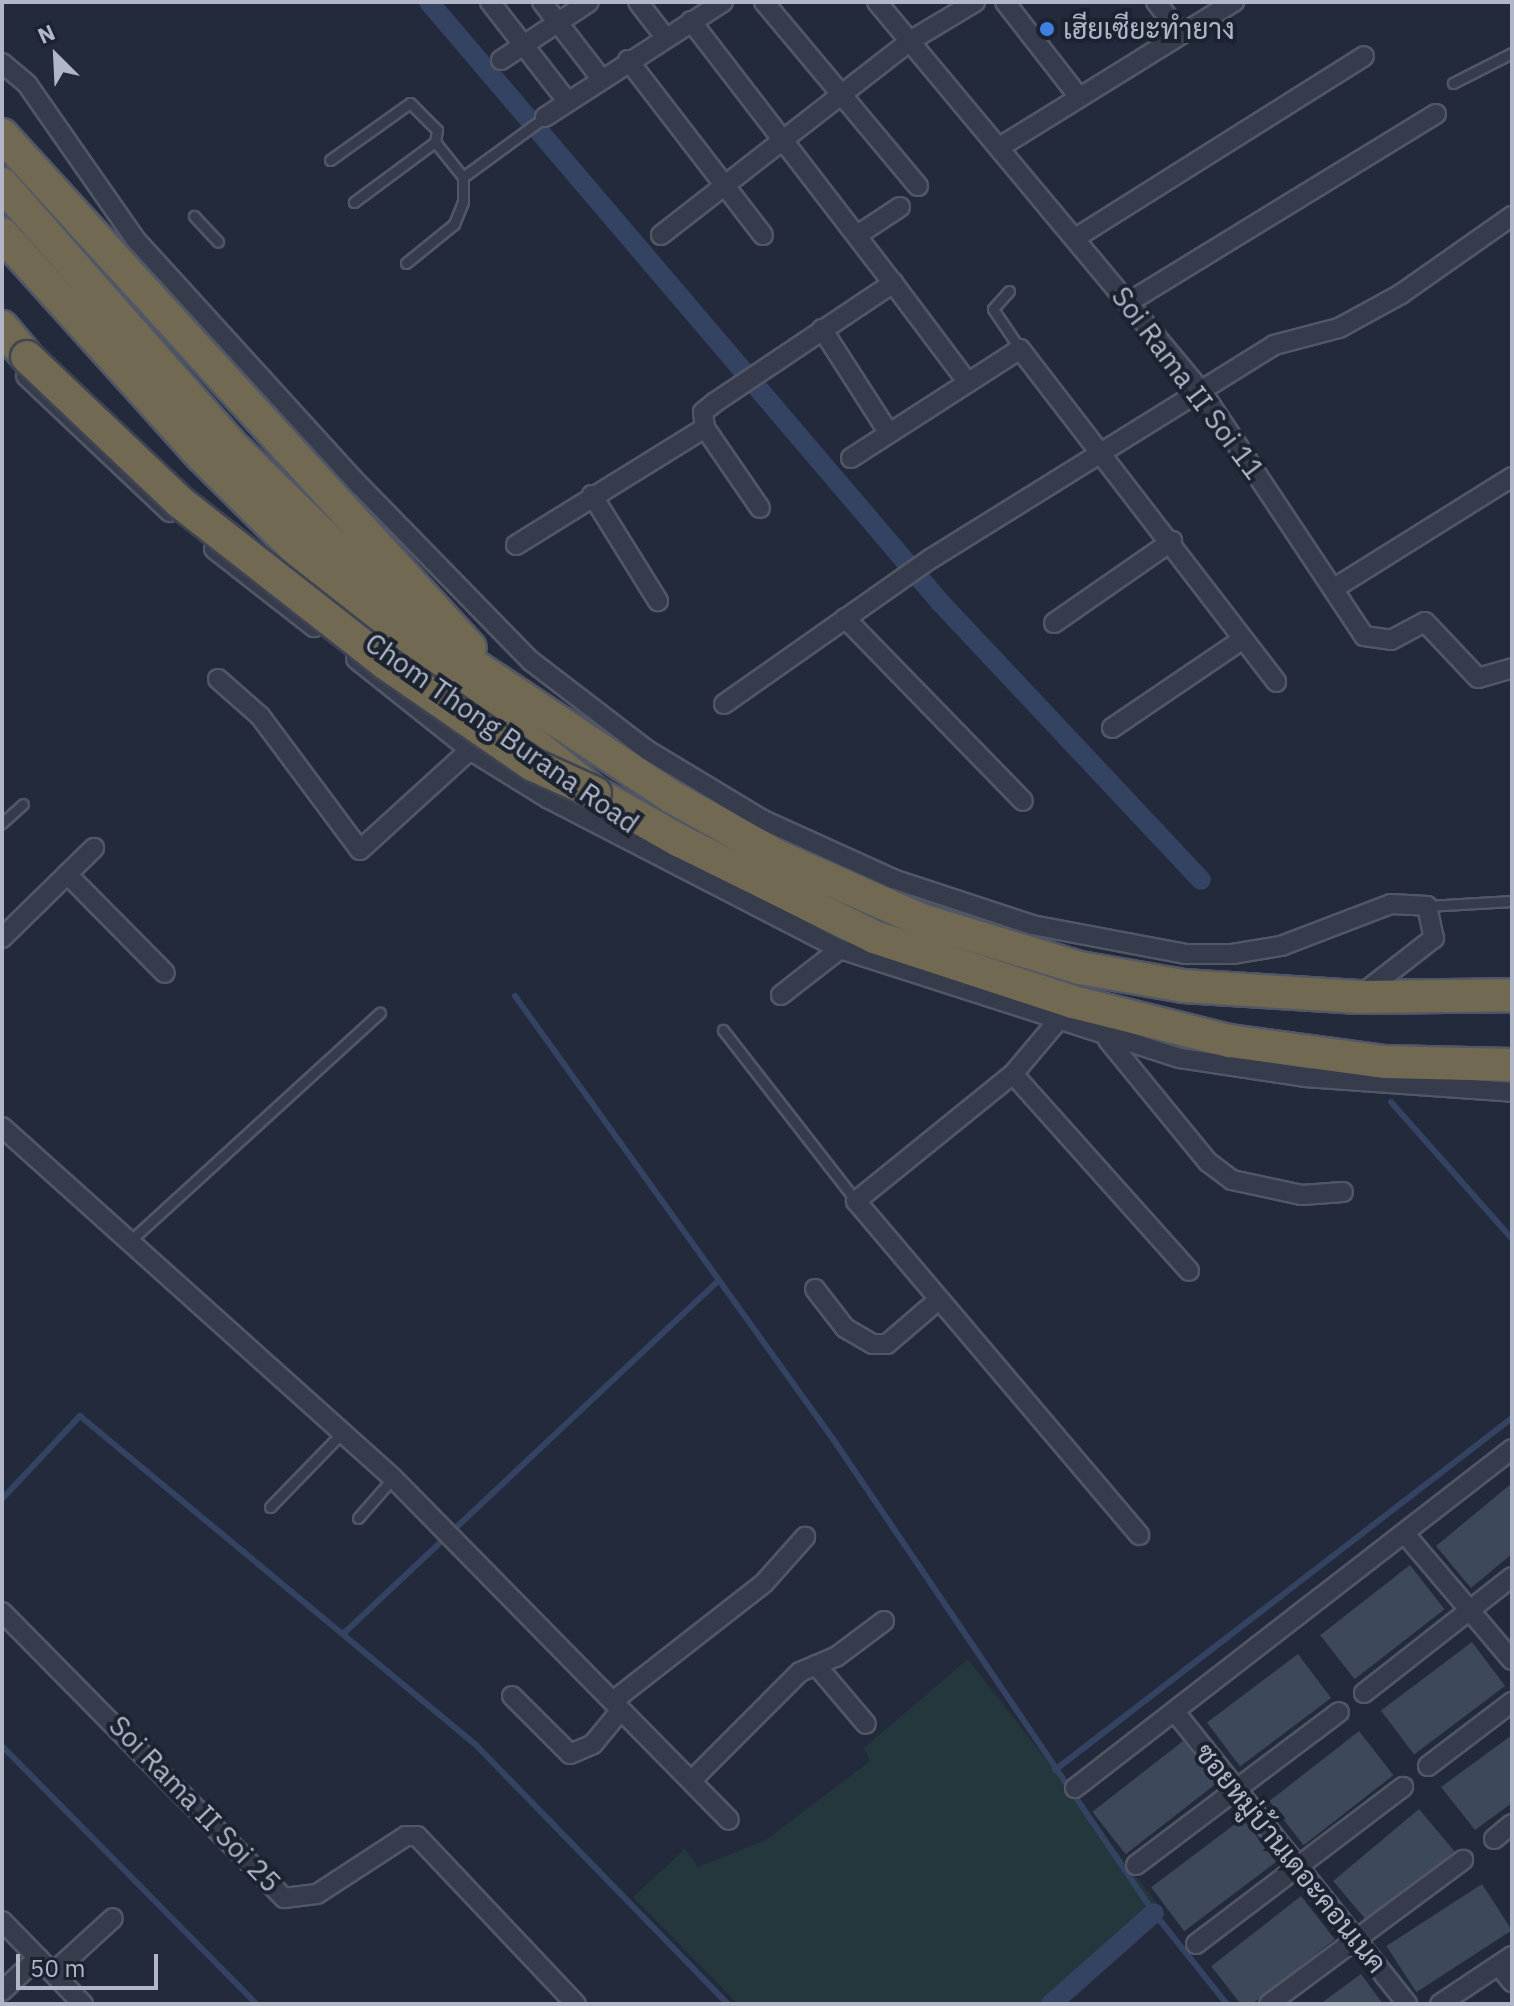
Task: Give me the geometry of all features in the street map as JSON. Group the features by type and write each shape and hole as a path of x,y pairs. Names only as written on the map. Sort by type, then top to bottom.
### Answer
{"highway":[{"path":"2,135 508,689"},
{"path":"3,184 235,449 419,629 672,797 779,857 921,920 1124,975 1359,997 1512,995"},
{"path":"2,234 202,456 314,567 595,793"},
{"path":"2,327 181,503 385,663 533,765 595,793 826,916 1073,1002 1230,1041 1386,1062 1512,1065"}],"street":[{"path":"490,2 567,101"},
{"path":"542,2 600,77"},
{"path":"501,60 589,2"},
{"path":"638,2 665,37"},
{"path":"545,117 600,77 723,2"},
{"path":"764,2 918,186"},
{"name":"Soi Rama II Soi 11","path":"877,2 1003,145 1202,392 1333,589 1375,643 1425,622 1478,678 1512,668"},
{"path":"661,235 910,41 975,2"},
{"path":"1005,2 1079,97"},
{"path":"1156,2 1181,34"},
{"path":"1003,145 1234,2"},
{"path":"691,21 859,234 965,379"},
{"path":"1077,237 1364,56"},
{"path":"628,60 763,235"},
{"path":"2,63 27,84 135,239 531,661 647,750 763,820 893,879 1032,925 1185,954 1281,946 1391,904 1427,906 1434,938 1359,997"},
{"path":"1129,302 1436,114"},
{"path":"859,234 900,207"},
{"path":"724,704 932,558 1106,453 1285,339 1339,328 1401,294 1512,216"},
{"path":"760,508 705,428 703,412 756,372 893,283"},
{"name":"Chom Thong Burana Road","path":"2,318 142,455 362,635 593,804 664,845 800,913 1068,1010 1241,1049 1370,1067 1512,1072"},
{"path":"822,329 888,432"},
{"name":"Chom Thong Burana Road","path":"2,346 125,474 401,698 470,750 706,885 840,949 1108,1040 1305,1077 1512,1092"},
{"path":"851,458 965,379 1020,349 1106,453 1276,682"},
{"path":"516,545 592,495 705,428"},
{"path":"1333,589 1512,477"},
{"path":"592,495 658,601"},
{"path":"1054,623 1172,541"},
{"path":"845,618 1023,801"},
{"path":"1112,728 1243,639"},
{"path":"218,679 260,716 360,850 470,750"},
{"path":"2,938 94,848"},
{"path":"67,874 165,973"},
{"path":"781,995 840,949"},
{"path":"1056,1023 1013,1074 856,1201 936,1302 1041,1422 1057,1445 1139,1535"},
{"path":"1108,1040 1208,1162 1232,1180 1302,1195 1343,1192"},
{"path":"1013,1074 1189,1271"},
{"path":"2,1127 234,1332 393,1478 617,1706 694,1778 729,1820"},
{"path":"815,1289 845,1328 873,1344 887,1344 936,1302"},
{"path":"1075,1788 1512,1449"},
{"path":"1405,1534 1512,1660"},
{"path":"512,1696 570,1754 593,1744 617,1706 764,1583 805,1537"},
{"path":"1364,1693 1512,1577"},
{"name":"Soi Rama II Soi 25","path":"2,1612 284,1898 317,1894 406,1836 417,1836 576,2004"},
{"path":"694,1778 800,1672 884,1621"},
{"path":"816,1665 866,1724"},
{"path":"1428,1766 1512,1702"},
{"name":"ซอยหมู่บ้านเดอะคอนเนค","path":"1175,1712 1407,2004"},
{"path":"1136,1865 1339,1712"},
{"path":"1196,1944 1403,1787"},
{"path":"1494,1839 1512,1824"},
{"path":"1269,2004 1463,1860"},
{"path":"53,1973 113,1918"},
{"path":"2,1921 83,2004"},
{"path":"2,1991 38,1958"},
{"path":"1440,2004 1505,1961 1512,1982"}],"lane":[{"path":"1453,83 1512,53"},
{"path":"330,160 410,103 437,130 435,142 354,202"},
{"path":"406,263 454,224 463,177 545,117"},
{"path":"435,142 463,177"},
{"path":"194,216 218,242"},
{"path":"1009,291 993,309 1020,349"},
{"path":"2,823 23,804"},
{"path":"1427,906 1512,901"},
{"path":"131,1240 380,1013"},
{"path":"723,1030 856,1201"},
{"path":"270,1507 344,1432"},
{"path":"358,1518 393,1478"}],"green space":[{"path":"968,1659 1166,1915 1064,2004 738,2004 633,1897 685,1849 698,1867 766,1840 870,1761 864,1748"}],"building":[{"path":"1512,1483 1512,1554 1471,1588 1436,1546"},
{"path":"1410,1565 1444,1609 1355,1679 1320,1635"},
{"path":"1472,1642 1505,1686 1414,1755 1381,1711"},
{"path":"1298,1654 1331,1698 1240,1767 1207,1723"},
{"path":"1359,1731 1393,1775 1304,1845 1269,1801"},
{"path":"1512,1735 1512,1803 1475,1830 1441,1787"},
{"path":"1183,1741 1216,1784 1126,1854 1092,1812"},
{"path":"1419,1809 1454,1851 1369,1923 1333,1881"},
{"path":"1243,1818 1276,1862 1184,1931 1151,1887"},
{"path":"1482,1884 1512,1930 1416,1992 1386,1946"},
{"path":"1301,1896 1335,1939 1252,2004 1241,2004 1211,1966"},
{"path":"1361,1974 1383,2004 1320,2004"}],"waterway":[{"path":"429,2 940,602 1201,880"},
{"path":"515,996 833,1439 1154,1913 1227,2004"},
{"path":"1391,1102 1512,1239"},
{"path":"343,1634 719,1280"},
{"path":"2,1499 80,1416 476,1745 728,2004"},
{"path":"1055,1770 1512,1418"},
{"path":"2,1746 256,2004"},
{"path":"1051,2004 1154,1913"}],"place":[{"name":"เฮียเซียะทำยาง","path":"1047,29"}]}
